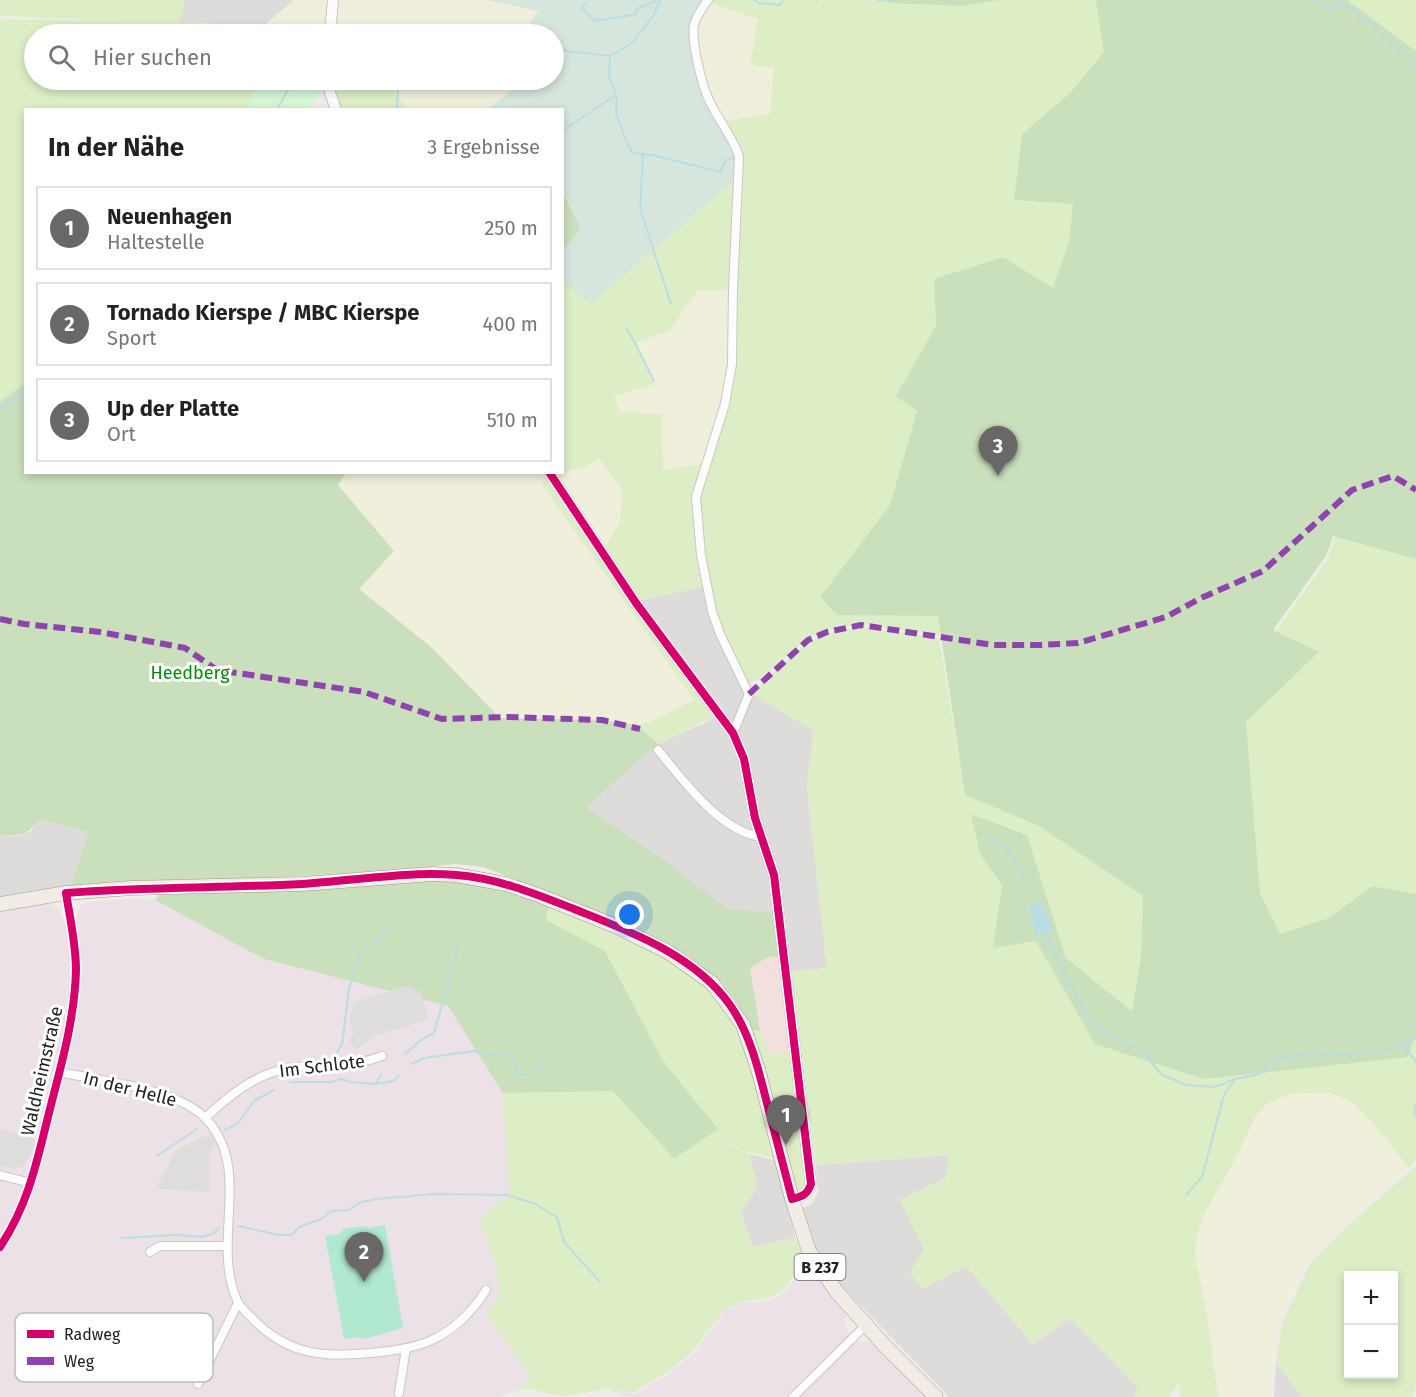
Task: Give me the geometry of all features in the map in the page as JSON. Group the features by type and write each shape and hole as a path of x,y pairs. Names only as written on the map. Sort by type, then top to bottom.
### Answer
{"main road":[{"name":"B 237","path":"0,904 66,893 131,888 303,884 456,874 506,884 613,925 668,952 712,983 743,1025 809,1251 836,1291 936,1397"}],"street":[{"path":"331,24 333,0"},
{"path":"708,0 700,10 694,25 701,82 710,102 733,139 739,156 732,364 725,404 696,497 701,555 712,611 720,634 749,694 733,733"},
{"path":"330,90 335,108"},
{"path":"550,474 636,603 733,733 744,759 755,818 774,875 811,1184 804,1196 792,1199"},
{"path":"658,750 696,795 724,820 748,835 762,837"},
{"name":"Waldheimstraße","path":"0,1247 19,1215 31,1183 72,1009 76,973 66,893"},
{"name":"Im Schlote","path":"205,1118 252,1081 271,1073 290,1068 367,1062 382,1056"},
{"name":"In der Helle","path":"59,1072 155,1092 185,1102 205,1118 219,1136 226,1151 230,1188 226,1246 230,1281 238,1303 270,1335 289,1345 314,1354 339,1356 406,1348 434,1340 467,1315 486,1290"},
{"path":"0,1175 31,1183"},
{"path":"150,1252 160,1246 226,1246"},
{"path":"213,1354 238,1303"},
{"path":"794,1397 866,1325"},
{"path":"399,1393 406,1348"}],"shaded area":[{"path":"185,0 294,0 266,24 179,22"},
{"path":"487,0 705,0 692,26 699,82 736,156 736,179 591,304 564,282 564,250 581,228 564,192 564,108 489,108 512,90 564,90 564,24 530,24 538,11"},
{"path":"705,586 750,693 814,730 807,786 827,968 789,972 774,912 728,909 585,806 658,744 726,713 641,600"},
{"path":"39,819 88,832 70,887 0,898 0,835 19,836 31,831"},
{"path":"139,898 155,900 264,959 448,1006 503,1093 510,1195 479,1219 495,1263 500,1294 486,1314 533,1378 516,1391 499,1397 0,1397 0,911 45,903 53,905 60,911 62,918 77,918 79,908 86,902"},
{"path":"780,956 792,1050 770,1055 760,1031 750,968 768,957"},
{"path":"409,985 421,992 429,1019 372,1037 357,1049 349,1042 353,1033 349,1019 354,1002"},
{"path":"0,1129 35,1139 31,1154 23,1166 15,1169 0,1166"},
{"path":"210,1134 216,1143 209,1153 209,1192 156,1189 177,1149"},
{"path":"749,1154 778,1161 795,1238 752,1247 741,1212 757,1186"},
{"path":"949,1155 947,1177 924,1249 923,1289 966,1265 1033,1344 1070,1318 1138,1387 1135,1397 949,1397 838,1282 816,1248 799,1209 811,1205 818,1193 816,1165"},
{"path":"807,1261 846,1314 845,1328 859,1341 873,1342 928,1397 625,1397 612,1391 635,1394 670,1373 693,1354 726,1311 743,1303 768,1301 786,1291"},
{"path":"1276,1362 1302,1397 1274,1397"}],"green space":[{"path":"0,0 185,0 180,22 213,24 24,24 24,90 261,90 253,108 24,108 24,384 0,402 0,19 127,21 0,16"},
{"path":"294,0 487,0 538,11 530,24 266,24"},
{"path":"712,0 886,0 887,3 963,6 1000,0 1096,0 1105,52 1070,93 1022,134 1014,200 1073,204 1069,241 1053,288 1003,257 934,279 936,326 896,396 917,411 890,505 820,597 837,615 938,616 941,636 873,626 839,627 823,631 808,639 764,675 748,684 716,616 709,586 698,498 729,406 741,156 724,121 770,114 774,68 750,65 758,19 709,3"},
{"path":"886,0 1000,0 963,6 887,3"},
{"path":"1096,0 1347,0 1416,51 1416,559 1333,536 1326,556 1273,630 1319,652 1246,722 1260,893 1280,934 1329,918 1372,886 1416,894 1416,1033 1408,1057 1204,1079 1095,1044 1036,941 993,948 1002,885 980,854 971,814 1027,835 1066,958 1132,1011 1141,956 1143,896 1039,826 965,795 938,616 837,615 820,597 890,505 917,411 896,396 936,326 934,279 1003,257 1053,288 1069,241 1073,204 1014,200 1022,134 1070,93 1104,52"},
{"path":"1347,0 1416,0 1416,51"},
{"path":"709,3 758,19 750,64 774,67 770,114 724,121 703,81 697,45 697,26"},
{"path":"255,90 322,90 307,108 248,108"},
{"path":"393,90 512,90 487,108 407,108"},
{"path":"393,90 407,108 340,108 334,91"},
{"path":"736,179 731,289 697,291 669,331 636,342 655,384 614,396 620,412 662,414 663,470 703,464 694,497 705,586 641,600 605,547 620,522 623,491 599,458 581,469 570,470 564,474 564,282 592,303"},
{"path":"564,194 581,228 564,250"},
{"path":"731,289 730,364 703,464 663,470 620,412 614,396 655,383 635,343 669,331 697,291"},
{"name":"Heedberg","path":"24,384 24,474 345,474 338,485 394,551 359,589 431,647 500,718 602,720 637,725 658,744 586,807 661,858 728,909 774,912 780,956 768,957 750,968 760,1031 751,1030 737,1003 719,980 670,944 554,894 483,867 456,864 234,880 150,880 70,887 88,832 40,819 23,834 0,835 0,402"},
{"path":"599,458 623,491 620,522 605,547 558,478 570,470 581,469"},
{"path":"345,474 544,474 545,477 542,486 695,701 651,722 637,725 602,719 498,717 431,647 359,589 338,484"},
{"path":"545,477 648,628 715,716 658,744 637,725 651,722 694,700 542,485"},
{"path":"1335,536 1416,559 1416,894 1372,886 1329,918 1280,934 1260,893 1246,722 1319,652 1275,632 1329,557"},
{"path":"861,626 939,638 965,795 1039,826 1143,896 1141,956 1133,1011 1066,958 1027,835 980,854 1002,885 994,948 1036,941 1095,1044 1408,1057 1416,1033 1416,1160 1409,1168 1379,1130 1352,1102 1329,1093 1291,1094 1268,1103 1255,1117 1238,1154 1206,1211 1199,1228 1195,1254 1208,1321 1218,1397 1181,1397 1178,1384 1169,1397 1135,1397 1138,1387 1070,1318 1033,1344 966,1266 923,1289 910,1273 924,1249 900,1200 947,1177 949,1155 816,1165 789,972 827,968 807,785 814,731 750,693 809,641 827,633"},
{"path":"440,880 479,883 549,905 546,920 605,951 663,1061 718,1129 674,1159 613,1091 503,1093 448,1006 264,959 155,900 159,895 290,890"},
{"path":"549,905 661,955 687,972 711,992 730,1014 744,1040 778,1159 744,1151 714,1133 734,1147 749,1154 757,1186 741,1213 752,1247 795,1238 803,1253 797,1271 784,1290 767,1299 743,1301 725,1310 690,1354 668,1372 634,1392 611,1391 609,1388 563,1395 534,1390 516,1391 532,1378 486,1314 500,1294 495,1263 479,1219 510,1195 503,1093 613,1091 674,1159 718,1129 663,1061 605,951 545,920"},
{"path":"751,1030 760,1031 770,1055 792,1050 808,1182 804,1192 795,1190 776,1111"},
{"path":"1329,1093 1352,1102 1379,1130 1409,1168 1352,1216 1306,1262 1278,1323 1269,1397 1218,1397 1208,1321 1195,1254 1199,1228 1255,1117 1268,1103 1291,1094"},
{"path":"1416,1166 1416,1386 1412,1397 1302,1397 1276,1362 1282,1323 1310,1264 1355,1219"},
{"path":"385,1225 403,1328 365,1339 359,1337 344,1339 325,1236 339,1234 344,1229"}],"water":[{"path":"1037,901 1041,902 1053,929 1046,935 1036,936 1029,906"}],"waterway":[{"path":"585,4 582,8 595,21 633,15 636,14 636,9 658,0"},
{"path":"564,130 616,95 609,76 610,56 632,43 653,16 661,0"},
{"path":"754,0 759,3 780,5 783,0"},
{"path":"877,0 890,0"},
{"path":"1314,0 1329,9 1335,8 1338,2 1356,11 1358,19 1370,22 1416,65"},
{"path":"564,50 610,56"},
{"path":"278,108 288,90"},
{"path":"398,90 398,108"},
{"path":"616,95 617,114 632,153 652,155 721,172 725,162 735,158"},
{"path":"640,154 643,156 640,209 671,304"},
{"path":"626,328 654,381"},
{"path":"0,408 24,395"},
{"path":"988,834 1009,852 1024,877"},
{"path":"336,1055 342,1044 349,989 359,956 390,926"},
{"path":"1045,932 1089,1020 1117,1040 1142,1051 1161,1074 1186,1085 1215,1087 1235,1079 1255,1075 1264,1071 1268,1063 1298,1054 1312,1057 1331,1053 1360,1056 1367,1052 1388,1050 1403,1042 1406,1047 1416,1037"},
{"path":"405,1054 421,1040 434,1033 458,949"},
{"path":"1406,1047 1416,1061"},
{"path":"411,1064 424,1058 475,1051 492,1055 507,1054 514,1057 518,1067 516,1074 520,1075 531,1073 543,1063"},
{"path":"290,1082 332,1082 341,1079 375,1084 381,1075"},
{"path":"375,1084 394,1081 399,1075"},
{"path":"1186,1195 1202,1177 1224,1095 1235,1079"},
{"path":"225,1130 238,1123 254,1101 274,1090"},
{"path":"1416,1105 1414,1112 1416,1117"},
{"path":"157,1156 197,1129"},
{"path":"238,1226 279,1235 292,1235 299,1227 321,1219 331,1211 348,1210 361,1202 377,1199 434,1194 507,1195 533,1203 557,1217 564,1242 600,1282"},
{"path":"121,1238 176,1235 203,1237 214,1233 219,1228"}],"marked path":[{"path":"749,694 808,640 827,632 861,625 993,645 1040,645 1078,643 1166,617 1201,598 1263,571 1352,490 1393,476 1416,490"},
{"path":"0,619 24,624 100,632 185,648 217,670 364,692 442,719 508,717 602,720 640,729"}],"cycle path":[{"path":"0,1247 19,1212 38,1159 71,1020 76,961 66,893 302,884 398,875 437,874 486,879 501,883 595,917 660,946 680,958 716,987 730,1005 744,1029 754,1054 792,1199 808,1191 811,1184 774,875 755,818 744,759 733,733 636,603 550,474"}],"place":[{"name":"Up der Platte","path":"998,476"},
{"name":"Neuenhagen","path":"786,1145"},
{"name":"Tornado Kierspe / MBC Kierspe","path":"364,1282"}]}
